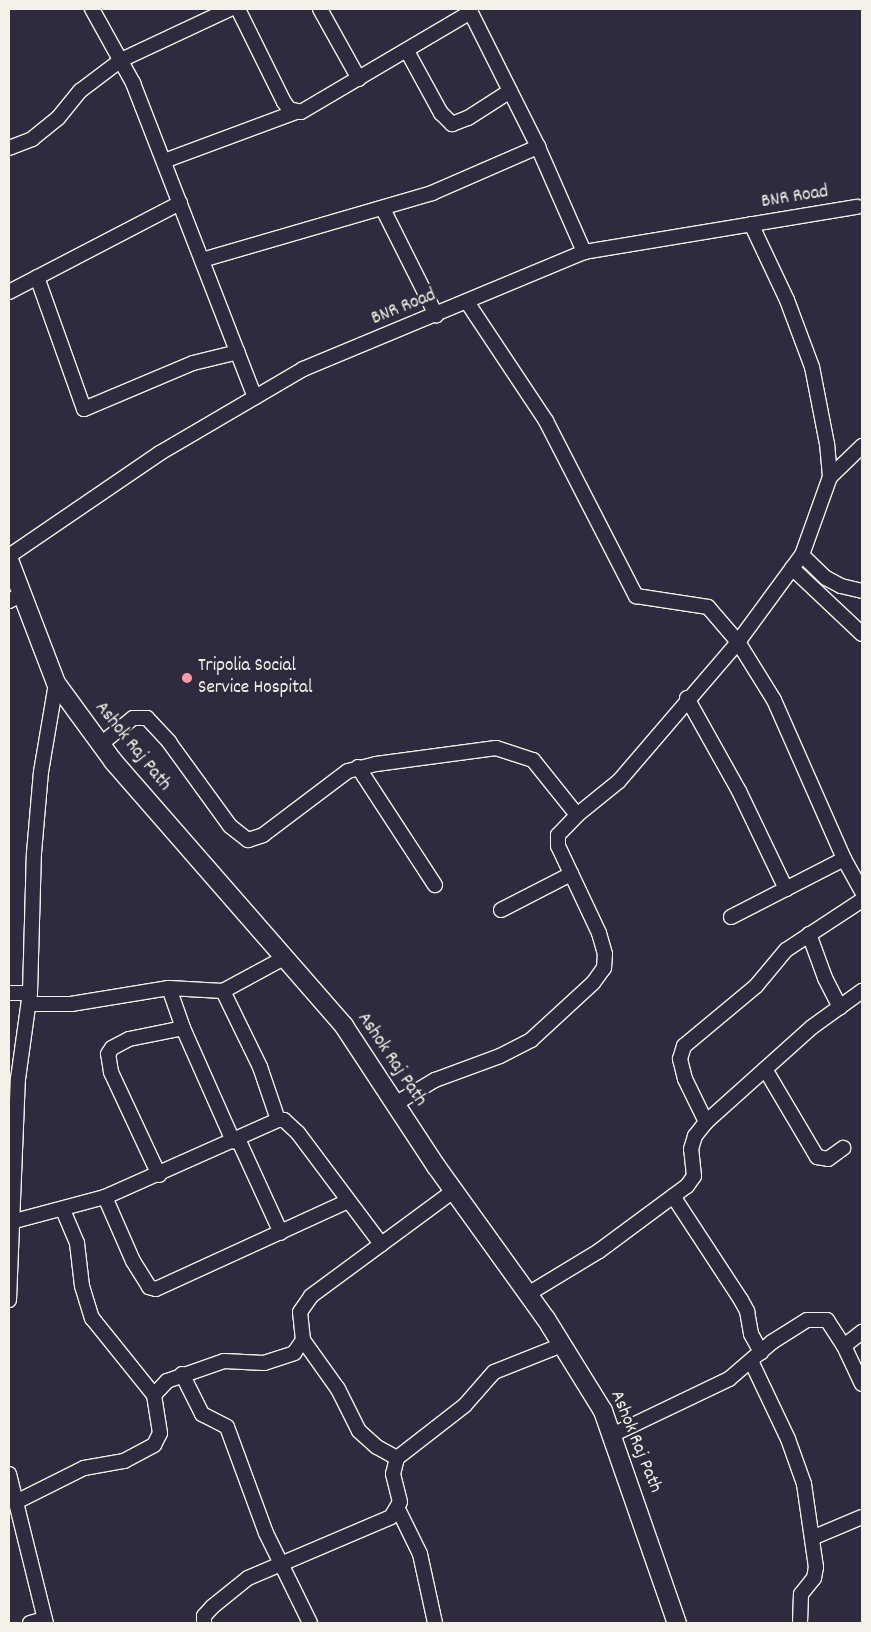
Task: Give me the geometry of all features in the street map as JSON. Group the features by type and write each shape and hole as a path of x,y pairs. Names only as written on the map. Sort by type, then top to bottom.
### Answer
{"main road":[{"name":"Ashok Raj Path","path":"9,560 15,598 56,683 101,744 344,1026 395,1104 562,1345 603,1411 677,1623"}],"street":[{"path":"92,9 121,60 164,161 255,397"},
{"path":"9,148 32,139 80,91 121,60 230,9"},
{"path":"238,9 284,102 296,112"},
{"path":"320,9 359,79"},
{"path":"164,161 296,112 308,110 407,51 470,10 538,147 584,252"},
{"path":"407,51 441,112 452,124 468,118 510,91"},
{"path":"202,260 383,209 432,193 538,147"},
{"path":"9,292 180,203"},
{"name":"BNR Road","path":"9,556 160,453 302,369 584,252 857,207"},
{"path":"383,209 436,315"},
{"path":"751,224 787,300 812,367 830,478"},
{"path":"36,277 84,409 193,363 238,352"},
{"path":"467,302 546,421 636,596 708,607 738,642 774,700 844,859 862,892"},
{"path":"395,1104 435,1080 500,1056 532,1040 593,983 604,968 605,954 599,933 558,846 558,835 576,816 620,782 687,698 738,642 802,555 830,478 862,446"},
{"path":"802,555 826,578 840,586 862,591"},
{"path":"792,568 862,634"},
{"path":"9,1300 18,1078 29,999 34,853 41,772 56,683"},
{"path":"687,698 739,791 786,889"},
{"path":"101,744 134,718 147,718 169,742 230,826 248,840 263,835 334,780 358,768 496,748 533,760 576,816"},
{"path":"358,768 435,885"},
{"path":"732,917 844,859"},
{"path":"501,910 571,874"},
{"path":"706,1122 685,1079 680,1059 684,1046 756,986 786,950 862,900"},
{"path":"809,934 825,978 840,1007"},
{"path":"9,993 29,999 71,1004 169,988 223,991 284,958"},
{"path":"169,988 183,1028 235,1140 281,1232"},
{"path":"223,991 260,1068 278,1120"},
{"path":"528,1294 599,1251 673,1196 694,1176 691,1149 695,1136 706,1122 812,1027 862,991"},
{"path":"158,1175 118,1090 108,1054 112,1048 129,1040 183,1028"},
{"path":"765,1069 817,1157 828,1159 843,1148"},
{"path":"11,1222 63,1210 105,1197 278,1120 284,1120 298,1132 381,1244"},
{"path":"397,1458 376,1448 359,1431 338,1389 304,1340 300,1312 303,1305 381,1244 455,1190"},
{"path":"673,1196 747,1311 756,1356 800,1468 816,1568 814,1578 801,1594 800,1623"},
{"path":"105,1197 133,1261 149,1287 156,1289 348,1201"},
{"path":"16,1502 84,1468 124,1461 154,1446 160,1433 154,1395 92,1318 82,1286 77,1243 63,1210"},
{"path":"612,1435 709,1390 792,1328 815,1318 827,1320 844,1346 862,1384"},
{"path":"844,1346 862,1332"},
{"path":"154,1395 167,1381 182,1374 224,1361 250,1364 285,1358 300,1349 304,1340"},
{"path":"204,1623 204,1616 229,1590 282,1562 382,1521 398,1509 400,1502 393,1474 397,1458 465,1405 494,1372 562,1345"},
{"path":"182,1374 202,1414 227,1427 266,1533 282,1562 310,1623"},
{"path":"9,1474 45,1621 30,1623"},
{"path":"398,1509 420,1554 435,1623"},
{"path":"812,1538 862,1517"}],"place":[{"name":"Tripolia Social Service Hospital","path":"187,678"}]}
